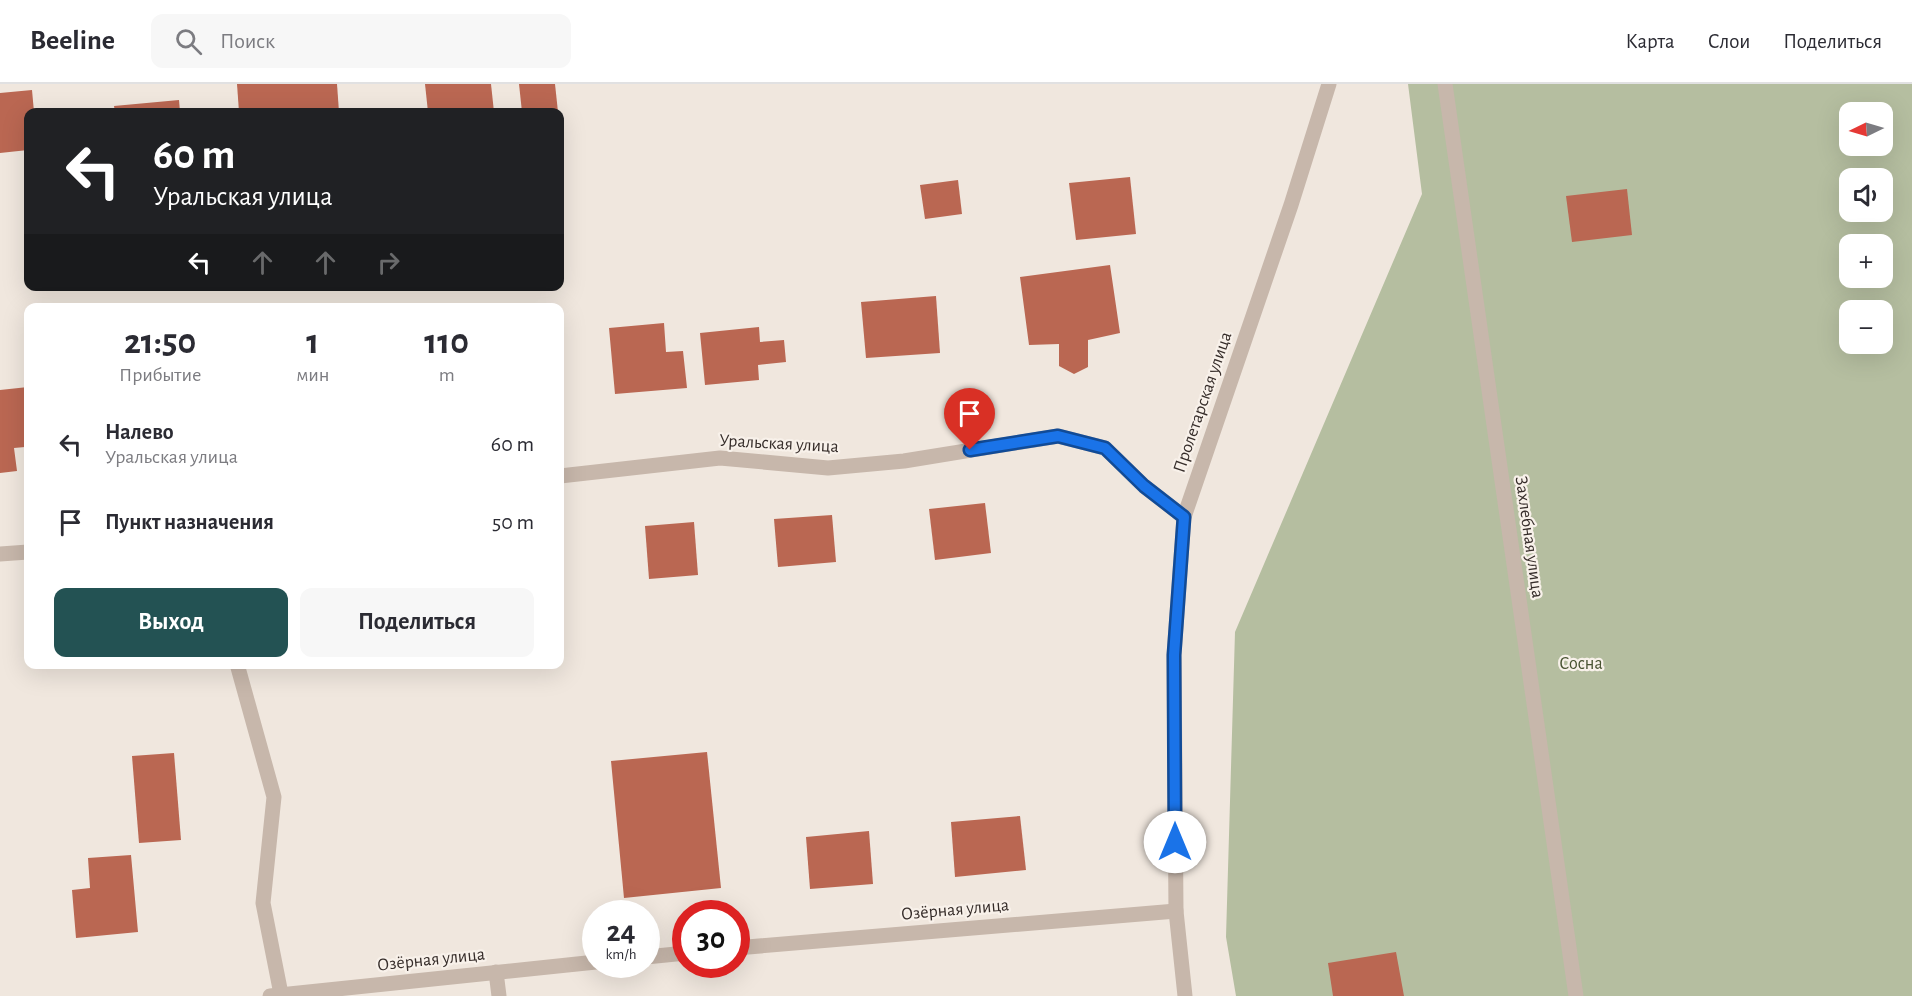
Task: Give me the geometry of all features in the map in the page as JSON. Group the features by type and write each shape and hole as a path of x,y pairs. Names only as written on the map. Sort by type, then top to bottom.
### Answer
{"street":[{"name":"Пролетарская улица","path":"1185,996 1176,911 1174,655 1184,517 1291,205 1329,84"},
{"name":"Захлебная улица","path":"1445,84 1576,996"},
{"name":"Уральская улица","path":"564,476 720,458 828,468 904,461 1058,436 1105,448 1144,486 1184,517"},
{"path":"0,554 24,552"},
{"path":"238,669 274,797 263,903 276,995"},
{"name":"Озёрная улица","path":"750,947 1176,911"},
{"name":"Озёрная улица","path":"276,995 582,963"},
{"path":"496,972 499,996"}],"green space":[{"name":"Сосна","path":"1408,84 1912,84 1912,996 1236,996 1226,937 1235,632 1422,194"}],"building":[{"path":"237,84 337,84 339,108 239,108"},
{"path":"425,84 491,84 494,108 428,108"},
{"path":"519,84 555,84 558,108 522,108"},
{"path":"32,90 34,108 24,108 24,150 0,153 0,93"},
{"path":"179,100 180,108 114,108 114,106"},
{"path":"1130,177 1136,234 1076,240 1069,183"},
{"path":"958,180 962,214 925,219 920,185"},
{"path":"1627,189 1632,235 1572,242 1566,196"},
{"path":"1110,265 1120,333 1088,340 1088,367 1074,374 1059,366 1059,344 1029,345 1020,277"},
{"path":"936,296 940,353 866,358 861,302"},
{"path":"664,323 666,352 683,351 687,388 615,394 609,328"},
{"path":"759,327 760,342 784,340 786,362 758,365 759,380 705,385 700,333"},
{"path":"24,387 24,447 14,448 17,471 0,473 0,390"},
{"path":"985,503 991,553 935,560 929,509"},
{"path":"832,515 836,562 778,567 774,519"},
{"path":"694,522 698,575 649,579 645,526"},
{"path":"707,752 721,888 624,898 611,761"},
{"path":"174,753 181,840 139,843 132,756"},
{"path":"1020,816 1026,870 955,877 951,822"},
{"path":"869,831 873,884 810,889 806,837"},
{"path":"131,855 138,932 76,938 72,890 90,888 88,858"},
{"path":"1396,952 1404,996 1333,996 1328,963"}],"route":[{"path":"970,450 1058,436 1105,448 1144,486 1184,517 1174,655 1175,842"}]}
